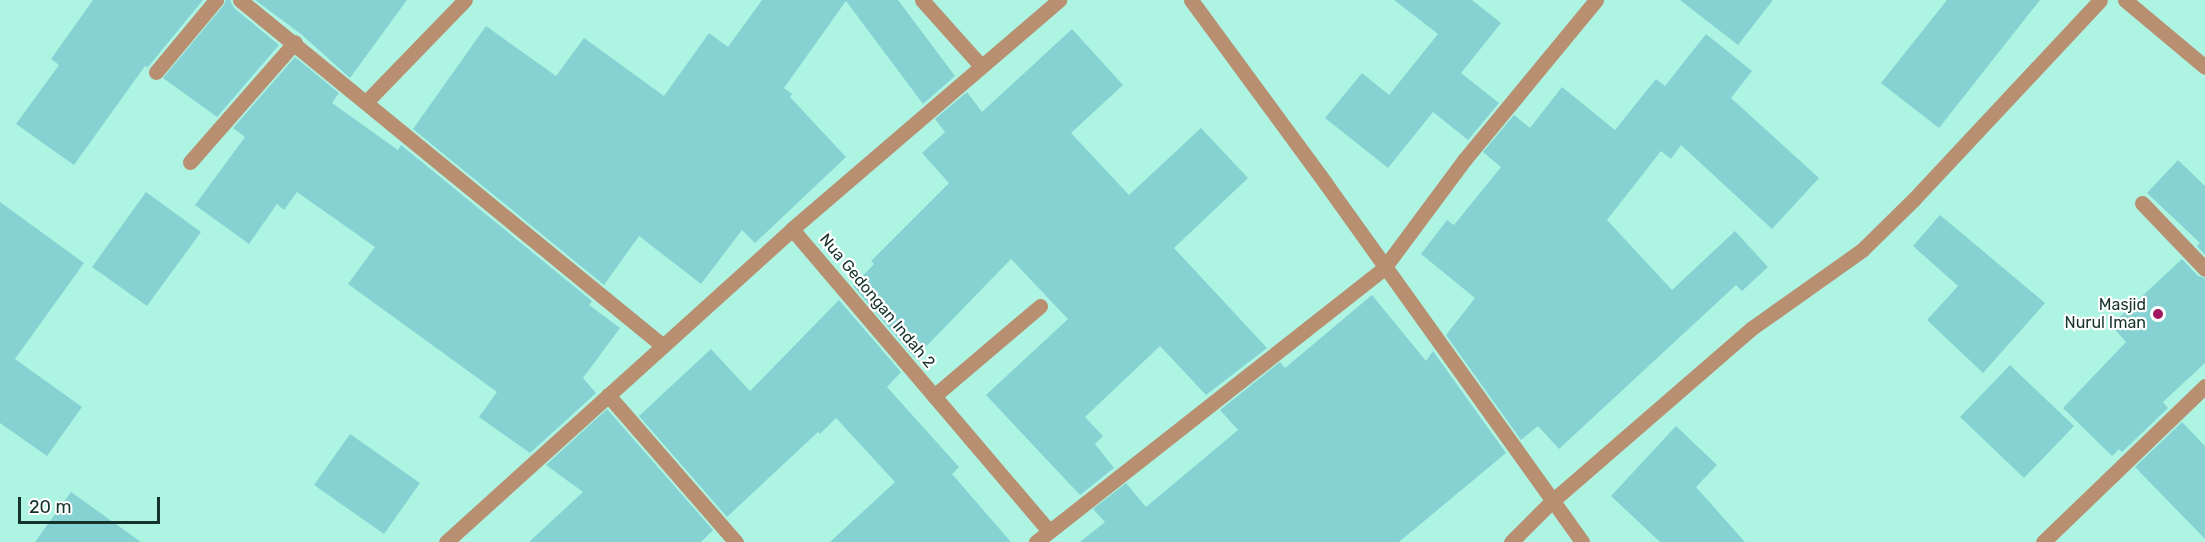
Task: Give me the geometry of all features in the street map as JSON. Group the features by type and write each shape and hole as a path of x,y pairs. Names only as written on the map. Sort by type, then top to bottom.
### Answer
{"street":[{"path":"156,72 216,0"},
{"path":"240,0 295,42 663,346"},
{"path":"366,102 465,0"},
{"path":"922,0 981,66"},
{"path":"446,542 792,229 1059,0"},
{"path":"1191,0 1326,184 1551,502 1582,542"},
{"path":"1036,542 1384,268 1465,159 1596,0"},
{"path":"1511,542 1551,502 1752,328 1862,250 1914,199 2100,0"},
{"path":"2125,0 2205,67"},
{"path":"190,162 295,42"},
{"path":"2142,203 2205,269"},
{"name":"Nua Gedongan Indah 2","path":"792,229 1049,531"},
{"name":"Nua Gedongan Indah 2","path":"934,396 1040,306"},
{"path":"2043,542 2205,386"},
{"path":"608,395 736,542"}],"building":[{"path":"93,0 203,0 148,67 145,66 74,165 16,124 59,65 51,59"},
{"path":"226,0 230,0 234,8 279,45 217,117 163,78"},
{"path":"255,0 407,0 350,78 301,34"},
{"path":"762,0 898,0 955,76 923,104 846,1 784,88 792,94 790,97 846,157 755,243 742,230 701,284 639,236 604,285 413,129 486,26 556,76 584,38 664,96 709,33 728,47"},
{"path":"1394,0 1472,0 1501,23 1461,73 1499,103 1468,140 1433,112 1388,168 1325,118 1362,73 1389,95 1438,34"},
{"path":"1680,0 1773,0 1738,45"},
{"path":"1947,0 2040,0 1939,128 1881,83"},
{"path":"1072,29 1123,85 1071,133 1129,195 1201,128 1248,178 1174,248 1267,348 1206,395 1160,346 1085,417 1103,436 1095,444 1114,468 1080,495 986,395 1068,319 1011,259 915,358 853,286 874,264 871,261 949,183 922,153 945,132 935,119 967,92 982,112"},
{"path":"1706,34 1752,71 1731,98 1819,178 1772,229 1681,145 1671,159 1661,151 1607,220 1672,290 1735,231 1768,267 1742,291 1736,285 1559,449 1538,426 1521,440 1446,335 1475,298 1421,254 1447,220 1454,225 1501,167 1483,152 1514,115 1530,128 1562,87 1615,130 1656,79 1665,86"},
{"path":"295,57 339,93 332,103 398,150 401,145 592,301 589,305 620,328 583,378 596,393 530,453 479,417 497,392 348,284 375,247 297,192 284,210 277,204 249,244 195,205 245,137 233,128"},
{"path":"2178,160 2205,186 2205,255 2197,246 2200,243 2147,193"},
{"path":"146,192 201,232 147,306 92,267"},
{"path":"0,202 84,263 15,359 82,407 47,456 0,423"},
{"path":"1940,215 2045,303 1983,373 1927,320 1958,286 1913,246"},
{"path":"2182,259 2198,276 2205,278 2205,363 2163,402 2168,408 2122,452 2119,449 2112,456 2063,408 2126,342 2111,325"},
{"path":"1372,295 1426,361 1433,351 1506,453 1399,542 1080,542 1105,522 1093,509 1126,483 1146,507 1238,430 1220,410 1280,362 1285,368"},
{"path":"839,300 901,372 887,387 959,467 952,474 1011,542 830,542 895,482 836,418 727,517 639,416 711,349 750,391"},
{"path":"2010,365 2074,426 2024,478 1960,417"},
{"path":"607,409 713,530 701,542 529,542 583,492 546,465"},
{"path":"2182,422 2205,446 2205,539 2135,467"},
{"path":"1676,426 1717,465 1696,487 1745,542 1660,542 1611,496"},
{"path":"350,434 420,483 384,534 314,485"},
{"path":"71,492 141,542 35,542"}],"place":[{"name":"Masjid Nurul Iman","path":"2158,314"}]}
